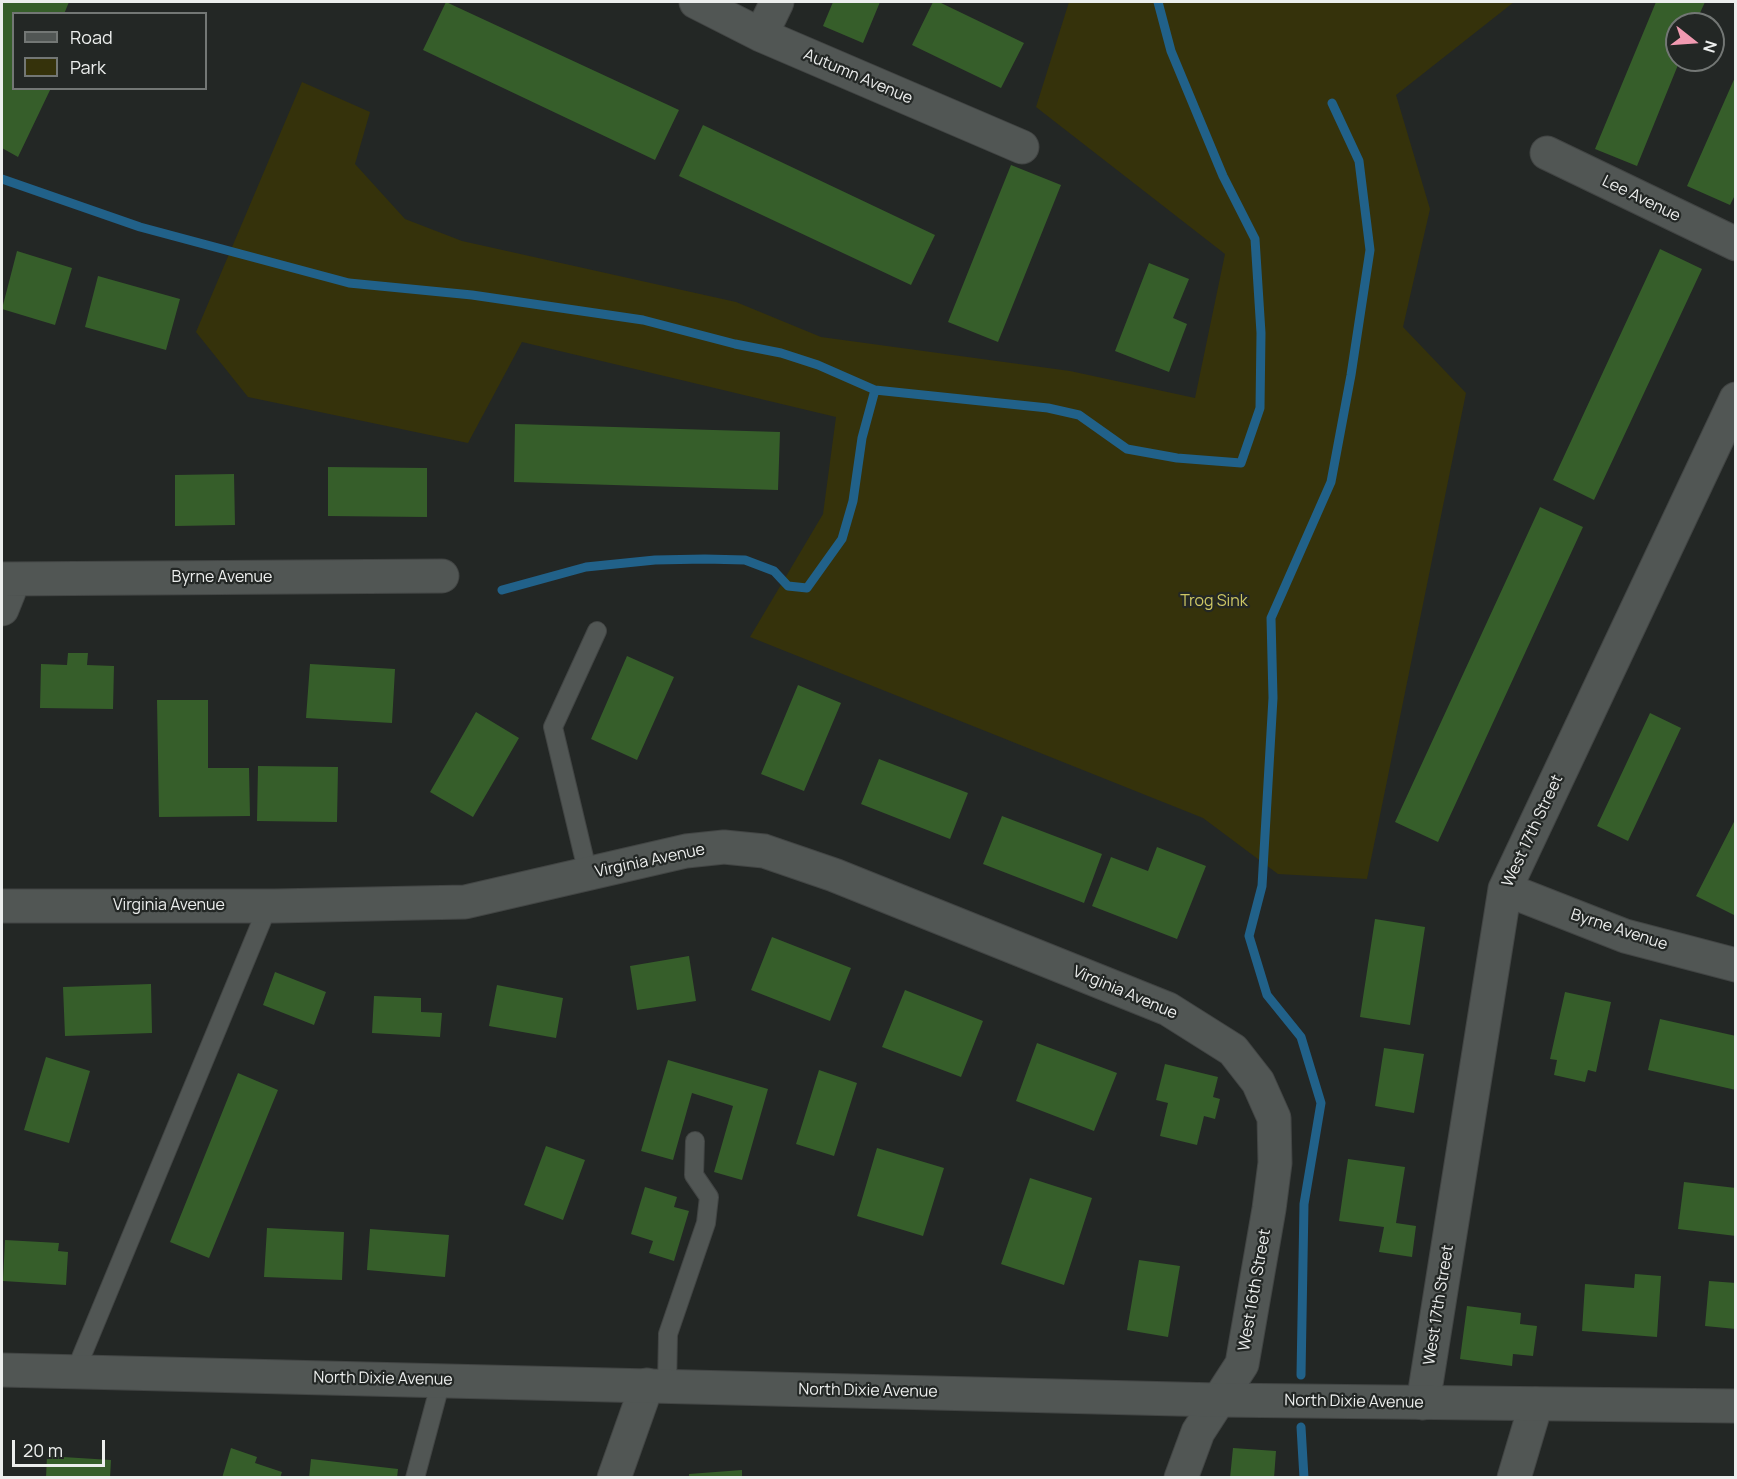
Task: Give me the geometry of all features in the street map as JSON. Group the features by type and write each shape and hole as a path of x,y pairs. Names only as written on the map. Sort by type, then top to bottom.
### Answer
{"street":[{"name":"Autumn Avenue","path":"696,2 761,35 1022,147"},
{"path":"761,35 777,2"},
{"name":"Lee Avenue","path":"1547,153 1736,244"},
{"name":"West 17th Street","path":"1423,1403 1505,889 1736,399"},
{"name":"Byrne Avenue","path":"8,579 442,576"},
{"path":"2,609 8,579"},
{"name":"Virginia Avenue","path":"2,906 268,906 465,902 686,851 724,847 764,850 834,875 1168,1009 1233,1050 1258,1082 1274,1118 1275,1163 1269,1209"},
{"name":"Byrne Avenue","path":"1505,889 1625,936 1736,965"},
{"name":"West 16th Street","path":"1181,1478 1198,1432 1242,1364 1269,1209"},
{"name":"North Dixie Avenue","path":"2,1370 1218,1400 1736,1406"},
{"path":"614,1478 657,1385"},
{"path":"1514,1478 1536,1404"}],"lane":[{"path":"588,874 553,727 597,631"},
{"path":"75,1372 268,906"},
{"path":"657,1385 668,1334 706,1223 709,1197 694,1175 695,1141"},
{"path":"415,1478 441,1381"}],"green space":[{"name":"Trog Sink","path":"1069,2 1514,2 1396,95 1430,209 1403,327 1466,393 1367,879 1278,874 1203,818 750,637 823,514 836,417 522,342 468,443 248,397 196,332 302,82 370,112 355,164 405,219 462,241 736,302 821,337 1070,371 1195,398 1225,254 1036,107"}],"building":[{"path":"2,2 69,2 65,12 12,12 12,90 50,90 18,157 2,148"},
{"path":"446,2 679,110 655,160 423,50"},
{"path":"833,2 880,2 863,43 823,26"},
{"path":"933,2 939,2 1024,43 1001,88 912,45"},
{"path":"1656,2 1705,2 1700,12 1665,12 1665,72 1675,72 1637,166 1595,149"},
{"path":"1736,75 1736,193 1730,205 1687,186"},
{"path":"703,125 935,235 911,285 679,176"},
{"path":"1011,165 1061,185 998,342 948,322"},
{"path":"1660,249 1702,269 1594,500 1553,480"},
{"path":"17,251 72,268 55,325 2,309"},
{"path":"1149,263 1189,279 1173,318 1187,324 1169,372 1115,351"},
{"path":"98,276 180,299 166,350 85,327"},
{"path":"515,424 780,432 778,490 514,482"},
{"path":"328,467 427,468 427,517 328,516"},
{"path":"234,474 235,525 175,526 175,475"},
{"path":"1540,507 1583,527 1438,842 1395,822"},
{"path":"68,653 88,653 87,665 114,666 113,709 40,708 41,664 67,665"},
{"path":"627,656 674,677 637,760 591,739"},
{"path":"310,664 395,669 392,723 306,718"},
{"path":"798,685 841,703 804,791 761,774"},
{"path":"157,700 208,700 208,768 249,768 250,816 159,817"},
{"path":"476,712 519,738 473,817 430,792"},
{"path":"1650,713 1681,728 1628,841 1597,826"},
{"path":"879,759 968,793 950,839 861,804"},
{"path":"258,766 338,767 337,822 257,821"},
{"path":"1002,816 1102,854 1084,903 983,864"},
{"path":"1736,818 1736,916 1696,896"},
{"path":"1157,847 1206,866 1177,939 1092,906 1111,857 1148,871"},
{"path":"1375,919 1425,927 1410,1025 1360,1017"},
{"path":"772,937 851,968 830,1021 751,990"},
{"path":"689,956 696,1001 637,1010 630,966"},
{"path":"275,972 326,992 314,1025 263,1005"},
{"path":"151,984 152,1033 65,1036 63,987"},
{"path":"497,985 563,998 556,1038 489,1026"},
{"path":"905,990 983,1021 961,1077 882,1047"},
{"path":"1565,992 1611,1002 1596,1072 1588,1070 1585,1082 1554,1075 1557,1060 1550,1059"},
{"path":"374,996 421,998 421,1012 442,1013 440,1037 372,1033"},
{"path":"1660,1019 1736,1036 1736,1090 1648,1070"},
{"path":"1037,1043 1117,1073 1094,1131 1016,1101"},
{"path":"1384,1048 1424,1054 1414,1113 1375,1106"},
{"path":"46,1057 90,1071 69,1143 24,1130"},
{"path":"668,1060 768,1089 742,1180 714,1172 733,1106 692,1093 673,1160 641,1151"},
{"path":"1165,1064 1218,1077 1213,1097 1220,1099 1215,1119 1204,1116 1197,1145 1160,1136 1168,1103 1156,1100"},
{"path":"819,1070 857,1083 834,1156 796,1144"},
{"path":"238,1073 278,1090 209,1258 170,1242"},
{"path":"546,1146 585,1160 563,1220 524,1205"},
{"path":"877,1148 944,1168 923,1236 857,1216"},
{"path":"1348,1159 1405,1167 1396,1223 1416,1226 1412,1257 1379,1252 1384,1227 1339,1221"},
{"path":"1030,1178 1092,1198 1064,1285 1001,1264"},
{"path":"1684,1182 1736,1188 1736,1236 1678,1229"},
{"path":"645,1187 677,1197 674,1207 689,1211 674,1261 649,1253 653,1241 631,1234"},
{"path":"267,1228 344,1232 342,1280 264,1277"},
{"path":"370,1229 449,1235 445,1277 367,1270"},
{"path":"5,1240 59,1243 58,1251 68,1252 66,1285 3,1281"},
{"path":"1139,1260 1180,1266 1168,1337 1127,1330"},
{"path":"1635,1274 1661,1276 1657,1337 1582,1331 1585,1284 1634,1288"},
{"path":"1709,1281 1736,1283 1736,1329 1705,1326"},
{"path":"1467,1306 1521,1313 1520,1324 1537,1326 1533,1356 1513,1354 1512,1366 1460,1359"},
{"path":"231,1448 257,1457 255,1463 282,1472 280,1478 222,1478"},
{"path":"1233,1448 1276,1451 1274,1478 1230,1478"},
{"path":"47,1456 111,1460 110,1478 46,1478"},
{"path":"311,1459 398,1469 397,1478 309,1478"},
{"path":"742,1470 742,1478 689,1478 689,1474"}],"waterway":[{"path":"502,590 586,567 655,560 705,559 745,560 774,571 788,586 807,588 842,539 853,501 862,438 875,390 1048,408 1079,415 1127,449 1177,458 1241,463 1260,408 1261,333 1255,239 1223,176 1171,51 1158,2"},
{"path":"1301,1375 1304,1204 1321,1103 1301,1037 1267,995 1249,936 1262,886 1273,698 1271,618 1331,482 1351,375 1370,250 1359,161 1332,103"},
{"path":"2,179 140,227 349,283 472,295 643,320 735,344 781,353 818,365 875,390"},
{"path":"1301,1427 1304,1478"}]}
